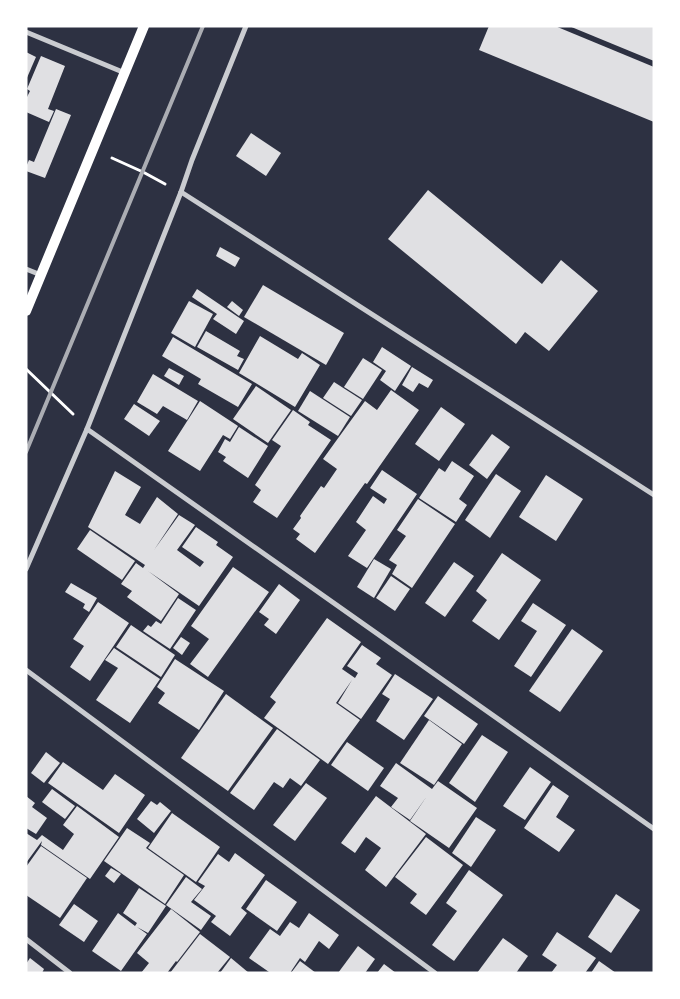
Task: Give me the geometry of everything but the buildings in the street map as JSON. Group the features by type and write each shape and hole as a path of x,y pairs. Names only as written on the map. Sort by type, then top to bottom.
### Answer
{"main road":[{"path":"26,311 144,26"}],"street":[{"path":"26,569 87,429 246,26"},
{"path":"26,32 124,73"},
{"path":"181,192 654,495"},
{"path":"26,268 41,275"},
{"path":"87,429 654,829"},
{"path":"26,670 435,973"},
{"path":"26,939 70,973"}],"path":[{"path":"93,150 143,172 181,192"},
{"path":"26,369 87,429"}],"railway":[{"path":"26,452 203,26"}]}
